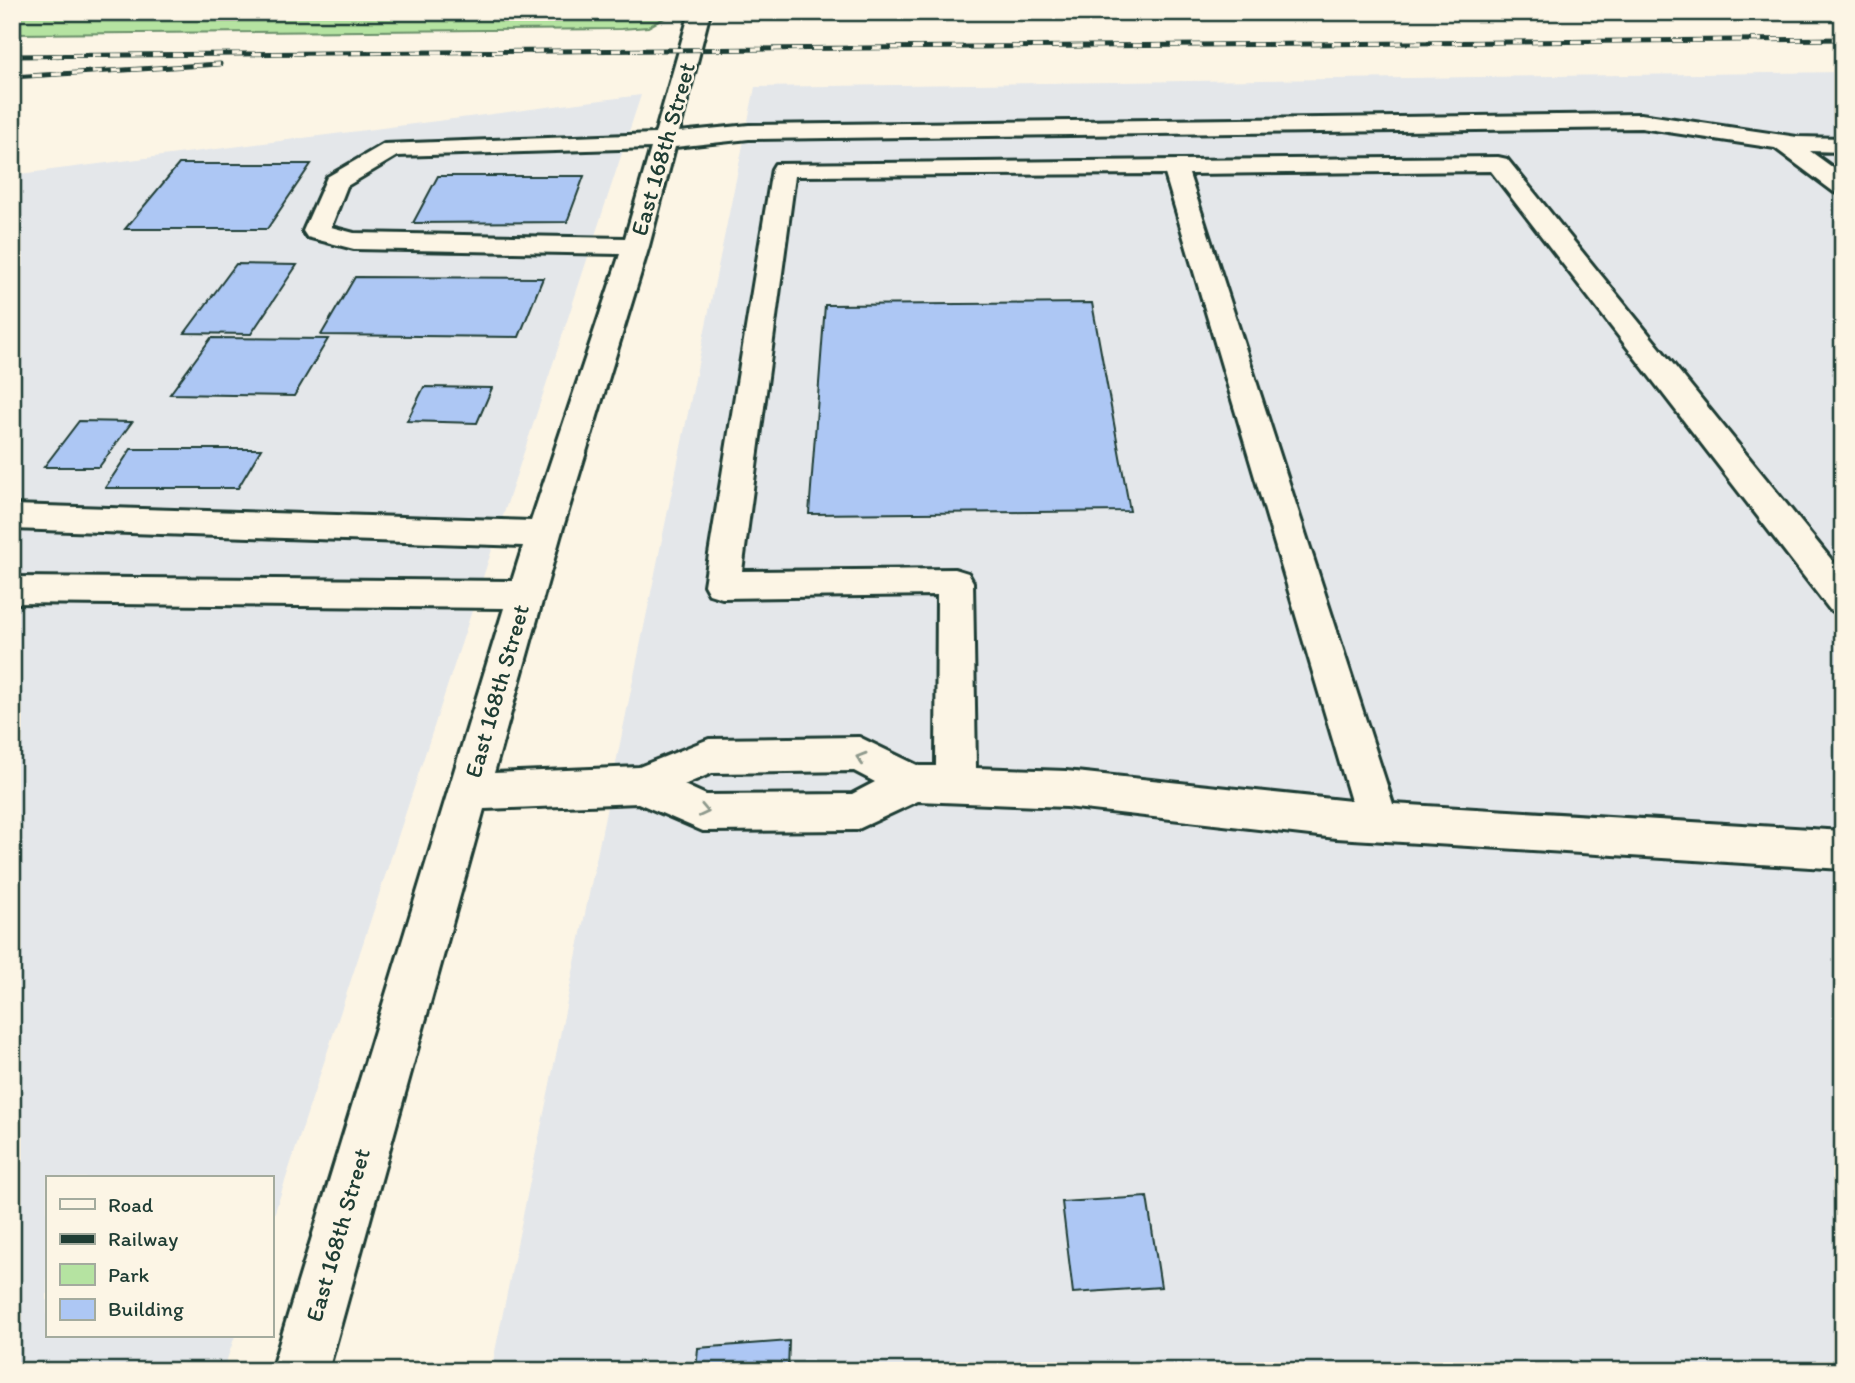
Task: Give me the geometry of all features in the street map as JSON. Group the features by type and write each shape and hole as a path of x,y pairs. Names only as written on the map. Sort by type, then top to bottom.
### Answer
{"street":[{"name":"East 168th Street","path":"299,1371 525,595 636,247 700,12"},
{"path":"636,247 354,241 316,231 336,182 392,149 664,141 749,132 1641,121 1782,142 1843,145"},
{"path":"1782,142 1843,187"},
{"path":"956,785 955,582 722,585 784,169 1498,164 1843,600"},
{"path":"1175,167 1378,822"},
{"path":"12,517 544,534"},
{"path":"12,590 525,595"},
{"path":"468,793 641,785 709,756 859,754 914,783 1066,789 1378,822 1843,849"},
{"path":"641,785 703,813 856,812 914,783"}],"shaded area":[{"path":"1843,72 1843,1371 491,1371 755,87"},
{"path":"641,95 273,1218 273,1176 46,1176 46,1338 234,1338 223,1371 12,1371 12,175"}],"green space":[{"path":"12,12 669,12 668,16 648,27 621,29 12,34"}],"building":[{"path":"179,164 311,164 267,229 125,229"},
{"path":"438,176 584,176 567,222 413,223"},
{"path":"236,264 297,265 251,334 185,333"},
{"path":"355,277 543,278 519,337 321,335"},
{"path":"1092,303 1130,511 809,514 825,305"},
{"path":"211,338 328,339 294,396 170,394"},
{"path":"424,387 492,388 477,423 407,421"},
{"path":"79,421 132,422 99,467 44,467"},
{"path":"131,449 261,449 238,488 105,488"},
{"path":"1147,1197 1161,1287 1073,1293 1062,1202"},
{"path":"789,1341 788,1371 696,1371 698,1348"}],"railway":[{"path":"12,56 1843,39"},
{"path":"12,77 220,64"}]}
